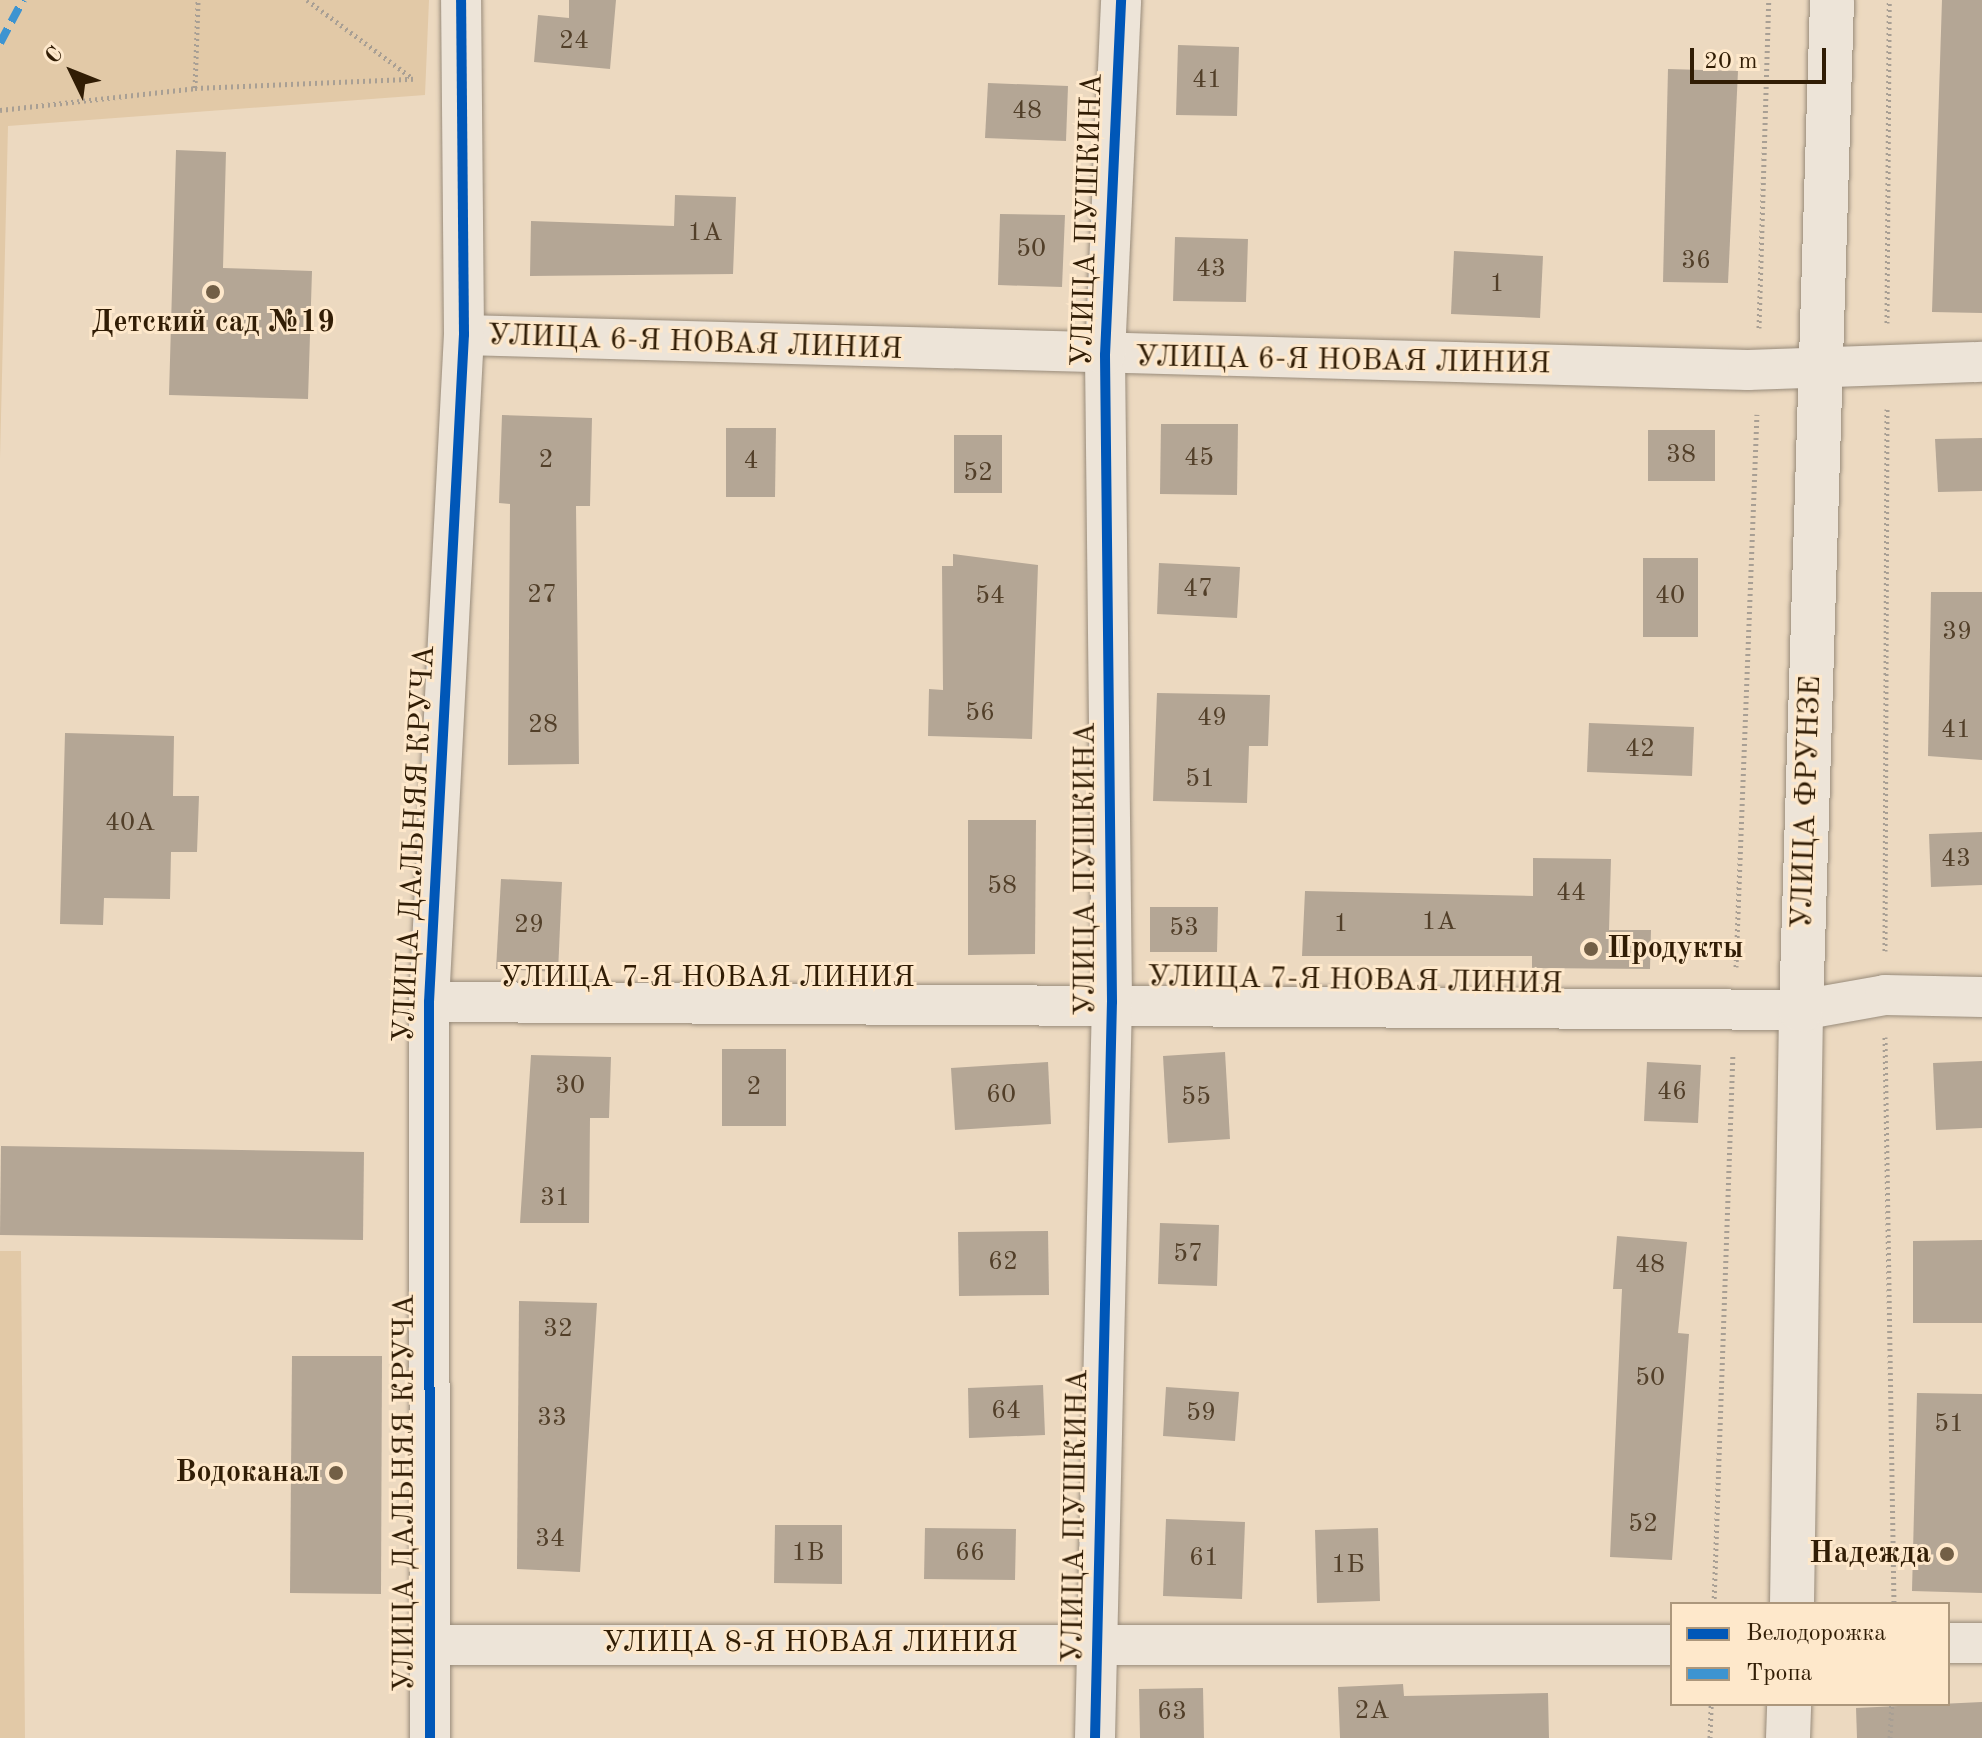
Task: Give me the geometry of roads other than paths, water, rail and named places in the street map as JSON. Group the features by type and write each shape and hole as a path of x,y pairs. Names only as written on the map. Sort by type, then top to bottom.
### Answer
{"main road":[{"name":"УЛИЦА ФРУНЗЕ","path":"1792,1602 1801,1010 1832,0"},
{"path":"1788,1738 1789,1706"}],"street":[{"name":"УЛИЦА ДАЛЬНЯЯ КРУЧА","path":"430,1738 429,1002 464,335 461,0"},
{"name":"УЛИЦА ПУШКИНА","path":"1095,1738 1112,1002 1105,355 1121,0"},
{"name":"УЛИЦА 6-Я НОВАЯ ЛИНИЯ","path":"464,335 1105,355 1758,370 1982,362"},
{"name":"УЛИЦА 7-Я НОВАЯ ЛИНИЯ","path":"429,1002 1112,1002 1801,1010 1885,995 1982,997"},
{"name":"УЛИЦА 8-Я НОВАЯ ЛИНИЯ","path":"429,1645 1097,1642 1670,1645"},
{"path":"1950,1643 1982,1643"}],"place":[{"name":"Детский сад №19","path":"213,292"},
{"name":"Продукты","path":"1591,949"},
{"name":"Водоканал","path":"336,1473"},
{"name":"Надежда","path":"1947,1554"}]}
